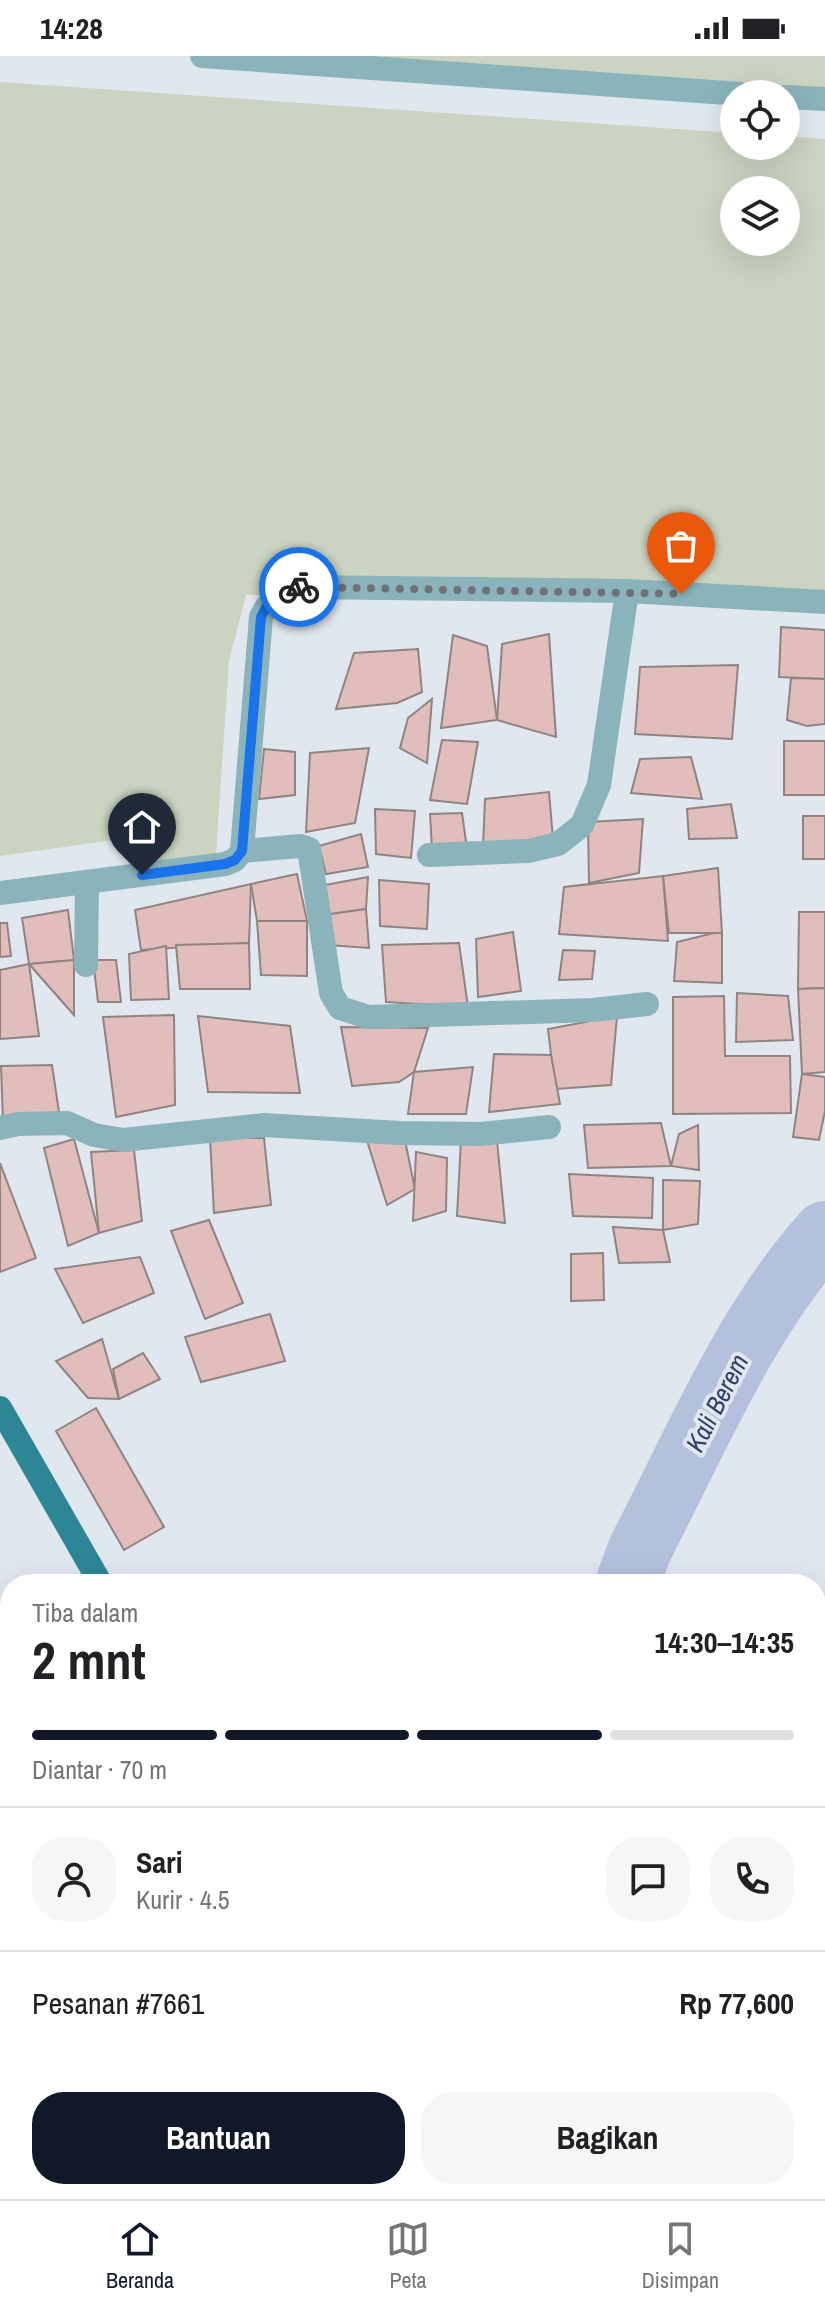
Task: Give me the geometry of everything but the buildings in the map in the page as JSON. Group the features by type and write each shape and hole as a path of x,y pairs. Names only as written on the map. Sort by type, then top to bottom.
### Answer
{"main road":[{"path":"0,1408 95,1574"}],"street":[{"path":"202,56 720,93"},
{"path":"800,98 825,99"},
{"path":"0,893 225,864 235,860 242,851 261,617 268,602 283,591 302,587 627,591 825,602"},
{"path":"429,855 528,851 558,844 582,825 599,785 627,591"},
{"path":"242,851 300,846 309,849 331,993 340,1008 368,1017 593,1010 647,1004"},
{"path":"86,965 87,883"},
{"path":"0,1128 18,1124 67,1123 94,1135 123,1140 264,1125 427,1134 481,1134 549,1127"}],"green space":[{"path":"377,56 825,56 825,92 800,90 800,80 720,80 720,85 567,75"},
{"path":"0,82 720,132 720,160 800,160 800,137 825,139 825,593 567,590 246,595 229,661 216,854 128,873 128,838 0,856"}],"waterway":[{"name":"Kali Berem","path":"631,1574 640,1549 746,1344 796,1268 825,1233"}],"way so far":[{"path":"299,587 681,594"}],"route":[{"path":"142,875 225,864 235,860 242,851 261,617 268,602 283,591 299,587"}]}
